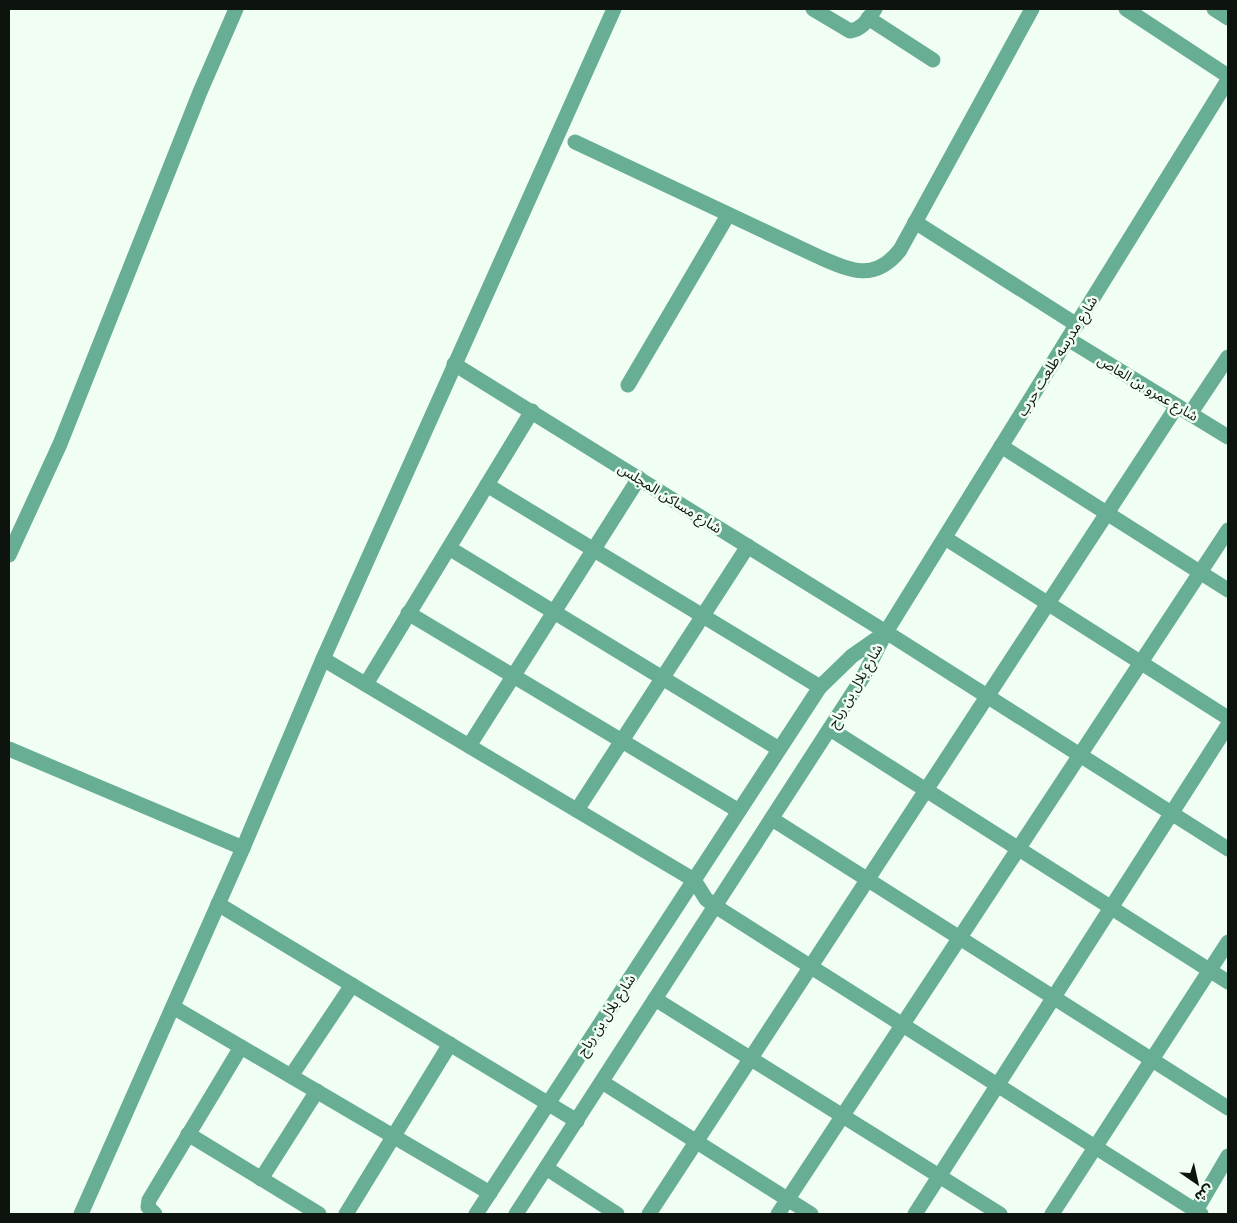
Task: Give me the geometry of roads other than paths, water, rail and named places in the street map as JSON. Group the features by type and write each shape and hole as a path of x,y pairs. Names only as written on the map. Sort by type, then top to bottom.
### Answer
{"street":[{"path":"9,555 60,444 200,92 236,9"},
{"path":"81,1214 243,848 323,659 614,9"},
{"path":"813,9 850,31 857,30 862,26 871,13 933,60"},
{"path":"575,142 817,256 846,268 864,272 878,269 891,262 900,250 1032,9"},
{"path":"1126,9 1228,78"},
{"path":"1214,9 1228,18"},
{"name":"شارع مدرسه طلعت حرب","path":"886,632 1228,78"},
{"path":"628,385 728,215"},
{"path":"915,222 1077,325"},
{"name":"شارع عمرو بن العاص","path":"1068,339 1228,437"},
{"path":"1190,414 1228,357"},
{"name":"شارع مساكن المجلس","path":"454,364 886,632 1228,850"},
{"path":"649,1214 1177,406"},
{"path":"366,684 532,411"},
{"path":"1001,446 1228,590"},
{"path":"469,746 640,478"},
{"path":"487,485 820,686"},
{"path":"778,1214 1228,530"},
{"path":"945,538 1228,718"},
{"path":"577,810 748,546"},
{"path":"449,548 779,750"},
{"path":"408,614 739,811"},
{"name":"شارع بلال بن رباح","path":"476,1214 820,686 852,656 886,632"},
{"name":"شارع بلال بن رباح","path":"516,1214 830,729 863,677 886,632"},
{"path":"323,659 694,880 706,899 715,906 1197,1213 1228,1156"},
{"path":"915,1214 1228,725"},
{"path":"830,729 1228,982"},
{"path":"9,749 243,848"},
{"path":"772,820 1228,1108"},
{"path":"218,904 577,1120"},
{"path":"1052,1214 1228,942"},
{"path":"291,1076 352,985"},
{"path":"655,999 1000,1214"},
{"path":"172,1006 490,1193"},
{"path":"346,1214 450,1044"},
{"path":"155,1214 148,1207 149,1200 241,1047"},
{"path":"602,1082 811,1214"},
{"path":"262,1179 317,1091"},
{"path":"188,1134 319,1214"},
{"path":"546,1168 618,1214"}]}
